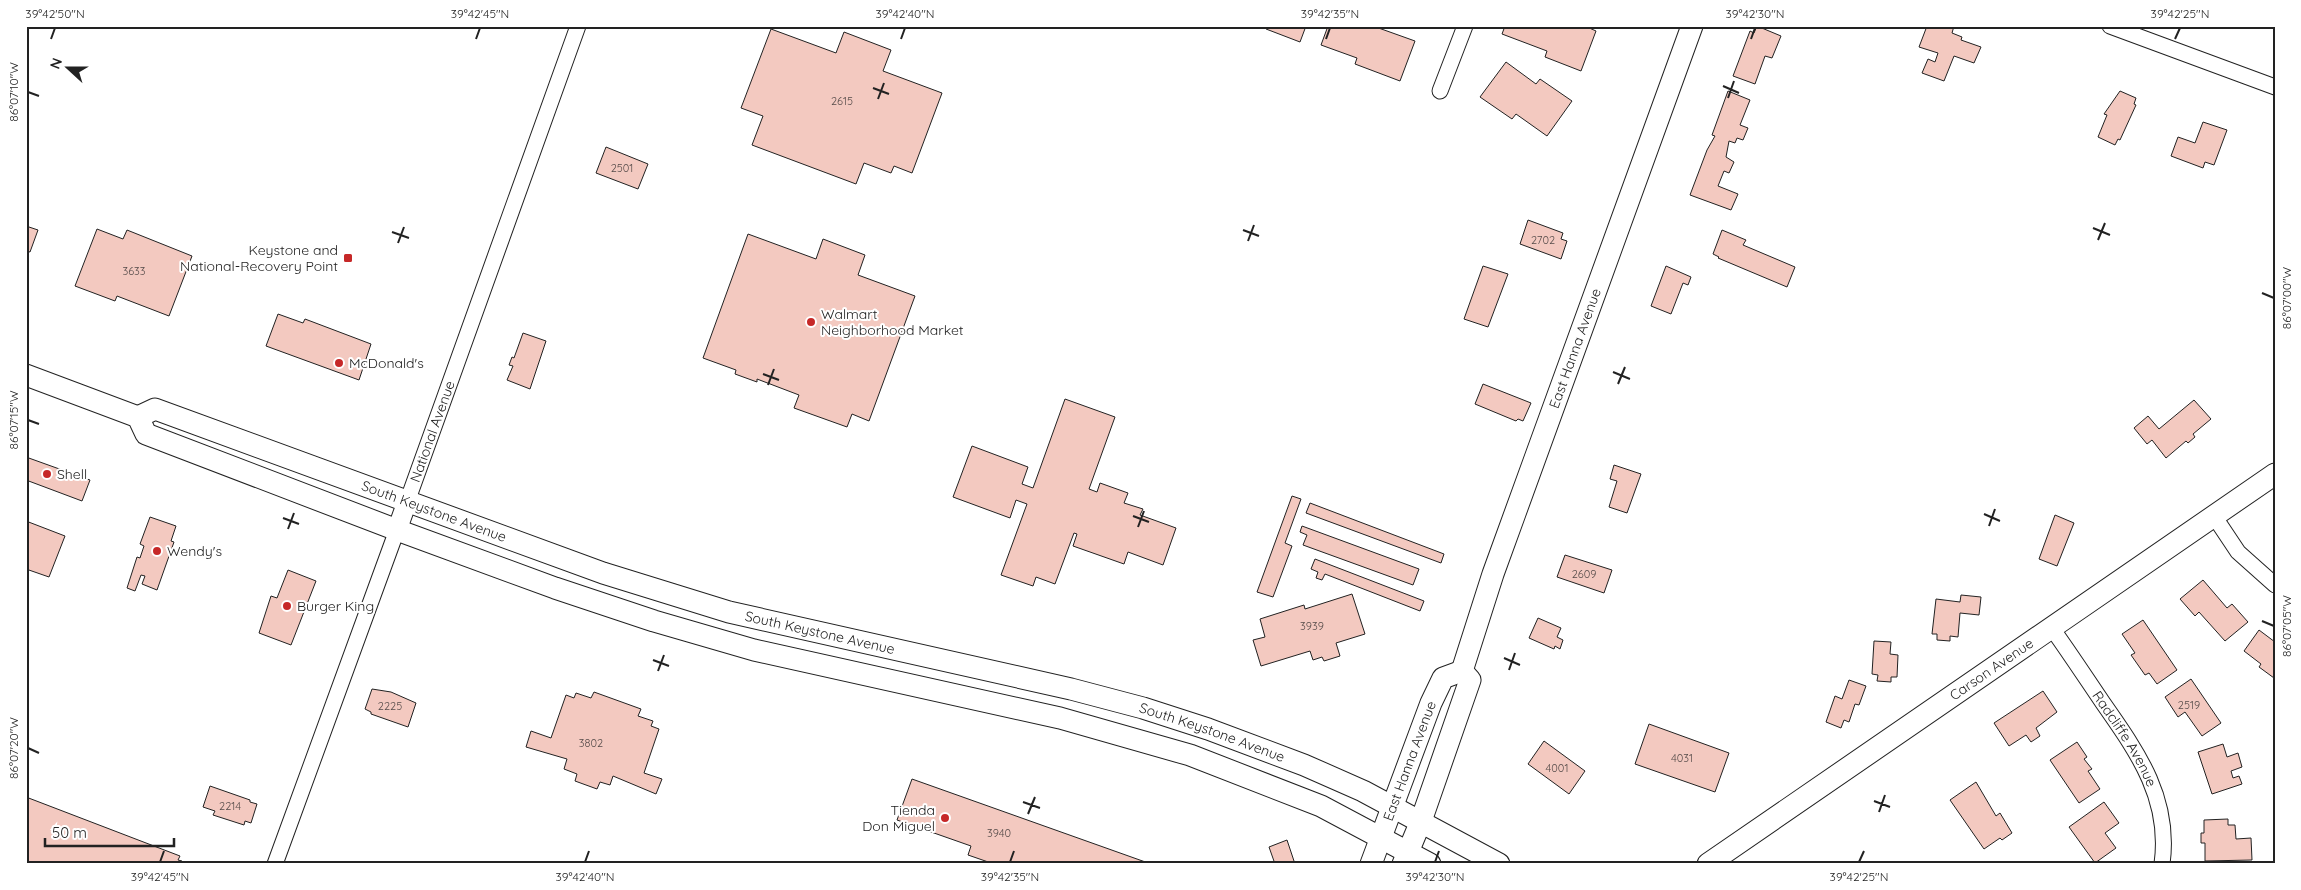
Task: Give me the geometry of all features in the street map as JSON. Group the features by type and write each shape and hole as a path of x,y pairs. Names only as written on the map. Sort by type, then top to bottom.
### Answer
{"main road":[{"name":"East Hanna Avenue","path":"1462,671 1493,574 1692,26"},
{"path":"26,375 138,417"},
{"name":"South Keystone Avenue","path":"1430,864 1405,858 1380,837 1322,806 1190,755 1060,718 754,650 654,621 555,588 146,434 138,417 155,409 603,573 729,612 1071,689 1144,708 1304,765 1393,806 1499,864"},
{"name":"Carson Avenue","path":"1708,864 2275,474"},
{"path":"903,683 908,653"},
{"name":"East Hanna Avenue","path":"1371,864 1431,703 1443,678 1462,671"},
{"name":"East Hanna Avenue","path":"1405,858 1421,821 1470,680 1462,671"}],"street":[{"name":"National Avenue","path":"275,864 578,26"},
{"path":"1440,91 1465,26"},
{"path":"2110,26 2275,87"},
{"path":"2214,516 2238,552 2275,585"},
{"name":"Radcliffe Avenue","path":"2051,627 2133,746 2148,774 2158,804 2163,835 2162,864"}],"building":[{"path":"1267,26 1306,26 1300,42 1266,29"},
{"path":"1328,26 1373,26 1415,41 1400,81 1355,64 1357,58 1321,45"},
{"path":"1505,26 1585,26 1596,31 1581,71 1545,57 1547,51 1502,34"},
{"path":"1757,26 1781,36 1772,58 1765,56 1755,84 1733,76 1750,31 1754,33"},
{"path":"1927,26 1954,26 1952,33 1962,37 1961,40 1981,47 1974,63 1954,56 1944,81 1922,73 1928,59 1935,62 1938,53 1919,47"},
{"path":"771,29 836,53 844,32 891,50 883,71 942,93 912,173 894,166 891,173 864,163 856,184 752,145 763,116 741,108"},
{"path":"1506,62 1536,84 1540,79 1572,101 1547,136 1516,114 1512,119 1480,97"},
{"path":"1728,91 1750,100 1740,125 1748,128 1743,140 1737,138 1735,143 1729,141 1726,157 1734,162 1729,173 1724,171 1718,186 1738,194 1731,210 1690,195 1707,150 1715,136 1712,135"},
{"path":"2120,91 2136,98 2134,104 2136,105 2120,140 2118,139 2115,145 2098,137 2107,115 2104,114"},
{"path":"2203,122 2227,130 2214,165 2205,162 2203,168 2171,156 2178,137 2195,143"},
{"path":"606,147 648,164 638,189 596,173"},
{"path":"1528,220 1563,233 1561,239 1567,241 1561,259 1520,244"},
{"path":"26,226 38,230 30,252 26,251"},
{"path":"97,229 123,239 127,230 192,256 169,316 117,296 115,301 75,286"},
{"path":"1722,230 1746,240 1743,245 1795,267 1787,287 1718,258 1713,254"},
{"name":"Walmart Neighborhood Market","path":"748,234 816,259 823,239 865,255 858,275 915,296 869,421 852,414 847,427 794,408 799,395 757,379 757,382 735,374 736,370 703,358"},
{"path":"1483,266 1508,274 1488,327 1464,319"},
{"path":"1666,266 1691,277 1688,285 1683,283 1671,314 1651,306"},
{"name":"McDonald's","path":"278,314 303,323 305,319 371,344 359,380 266,346"},
{"path":"523,333 546,341 530,389 507,380 513,366 509,365 512,357 514,358"},
{"path":"1483,384 1531,403 1523,421 1518,419 1516,421 1475,404"},
{"path":"1065,399 1115,417 1089,489 1097,492 1100,483 1128,493 1124,503 1143,509 1140,515 1176,528 1163,565 1128,552 1124,564 1073,546 1077,534 1074,533 1055,584 1036,577 1033,586 1001,575 1027,504 1016,500 1010,518 953,497 972,446 1028,467 1022,484 1033,488"},
{"path":"2194,400 2211,419 2193,434 2195,437 2188,443 2186,441 2166,458 2152,440 2147,444 2134,428 2148,416 2159,429"},
{"path":"26,457 90,480 82,501 26,480"},
{"path":"1614,465 1641,474 1627,513 1609,507 1617,481 1610,479"},
{"path":"1292,496 1301,499 1285,543 1292,546 1273,597 1257,592"},
{"path":"1310,503 1444,554 1441,563 1306,513"},
{"path":"2055,515 2074,523 2057,566 2039,559"},
{"name":"Wendy's","path":"150,517 176,526 171,541 174,542 157,590 142,584 145,576 141,575 135,591 127,588 137,557 140,558 144,546 140,544"},
{"path":"26,521 65,536 49,577 26,569"},
{"path":"1302,526 1419,569 1413,585 1303,545 1307,535 1300,532"},
{"path":"1565,555 1612,570 1604,593 1557,577"},
{"path":"1315,559 1424,601 1420,611 1325,574 1322,580 1316,578 1318,572 1311,569"},
{"name":"Burger King","path":"288,570 316,581 291,645 259,633 271,596 277,598"},
{"path":"2203,580 2227,608 2232,604 2248,622 2225,641 2199,612 2195,616 2180,599"},
{"path":"1352,594 1365,634 1336,643 1340,656 1324,661 1322,657 1313,660 1310,651 1261,666 1253,640 1265,637 1260,619 1304,605 1305,609"},
{"path":"1961,595 1981,597 1979,615 1960,613 1958,637 1950,636 1950,641 1937,640 1937,634 1932,634 1936,599 1960,602"},
{"path":"1538,618 1561,628 1557,637 1563,640 1560,649 1555,646 1554,649 1529,638"},
{"path":"2143,620 2177,670 2157,684 2149,673 2145,675 2131,655 2135,653 2122,634"},
{"path":"2259,630 2275,642 2274,678 2259,667 2261,664 2244,651"},
{"path":"1874,641 1891,642 1890,654 1898,655 1897,677 1891,677 1891,682 1877,681 1878,675 1872,674"},
{"path":"2191,679 2221,723 2202,736 2185,712 2178,717 2165,697"},
{"path":"1849,680 1866,686 1859,705 1855,704 1849,722 1844,720 1841,728 1826,722 1835,696 1842,699"},
{"path":"372,689 391,692 416,703 408,727 371,714 371,712 365,709"},
{"path":"2043,691 2057,712 2036,728 2040,736 2031,742 2026,735 2009,746 1994,723"},
{"path":"594,692 641,709 638,716 653,721 651,726 659,729 644,773 662,779 656,794 613,776 610,785 600,782 597,789 575,781 577,774 564,769 567,759 526,747 531,731 551,738 566,695 574,698 576,693 591,698"},
{"path":"1649,724 1729,753 1715,792 1635,764"},
{"path":"1544,741 1585,771 1569,794 1528,764"},
{"path":"2077,742 2087,757 2084,759 2092,769 2088,771 2100,789 2079,803 2050,760"},
{"path":"2223,744 2227,757 2238,753 2242,767 2231,771 2233,778 2239,776 2242,784 2212,794 2198,752"},
{"path":"912,779 1151,864 994,864 968,855 971,846 897,820"},
{"path":"1976,782 1996,816 2000,813 2012,833 2002,840 2000,838 1984,849 1950,800"},
{"path":"210,786 257,804 251,823 245,821 244,825 213,815 215,811 203,807"},
{"path":"26,797 180,856 178,860 182,861 181,864 26,864"},
{"path":"2104,802 2119,823 2105,833 2116,848 2095,863 2069,827"},
{"path":"2228,819 2228,825 2235,825 2236,839 2251,838 2252,860 2205,861 2205,843 2201,843 2201,833 2204,833 2204,820"},
{"path":"1287,840 1295,864 1275,864 1269,847"}],"place":[{"name":"Keystone and National-Recovery Point","path":"348,258"},
{"name":"Walmart Neighborhood Market","path":"811,322"},
{"name":"McDonald's","path":"339,363"},
{"name":"Shell","path":"47,474"},
{"name":"Wendy's","path":"157,551"},
{"name":"Burger King","path":"287,606"},
{"name":"Tienda Don Miguel","path":"945,818"}]}
